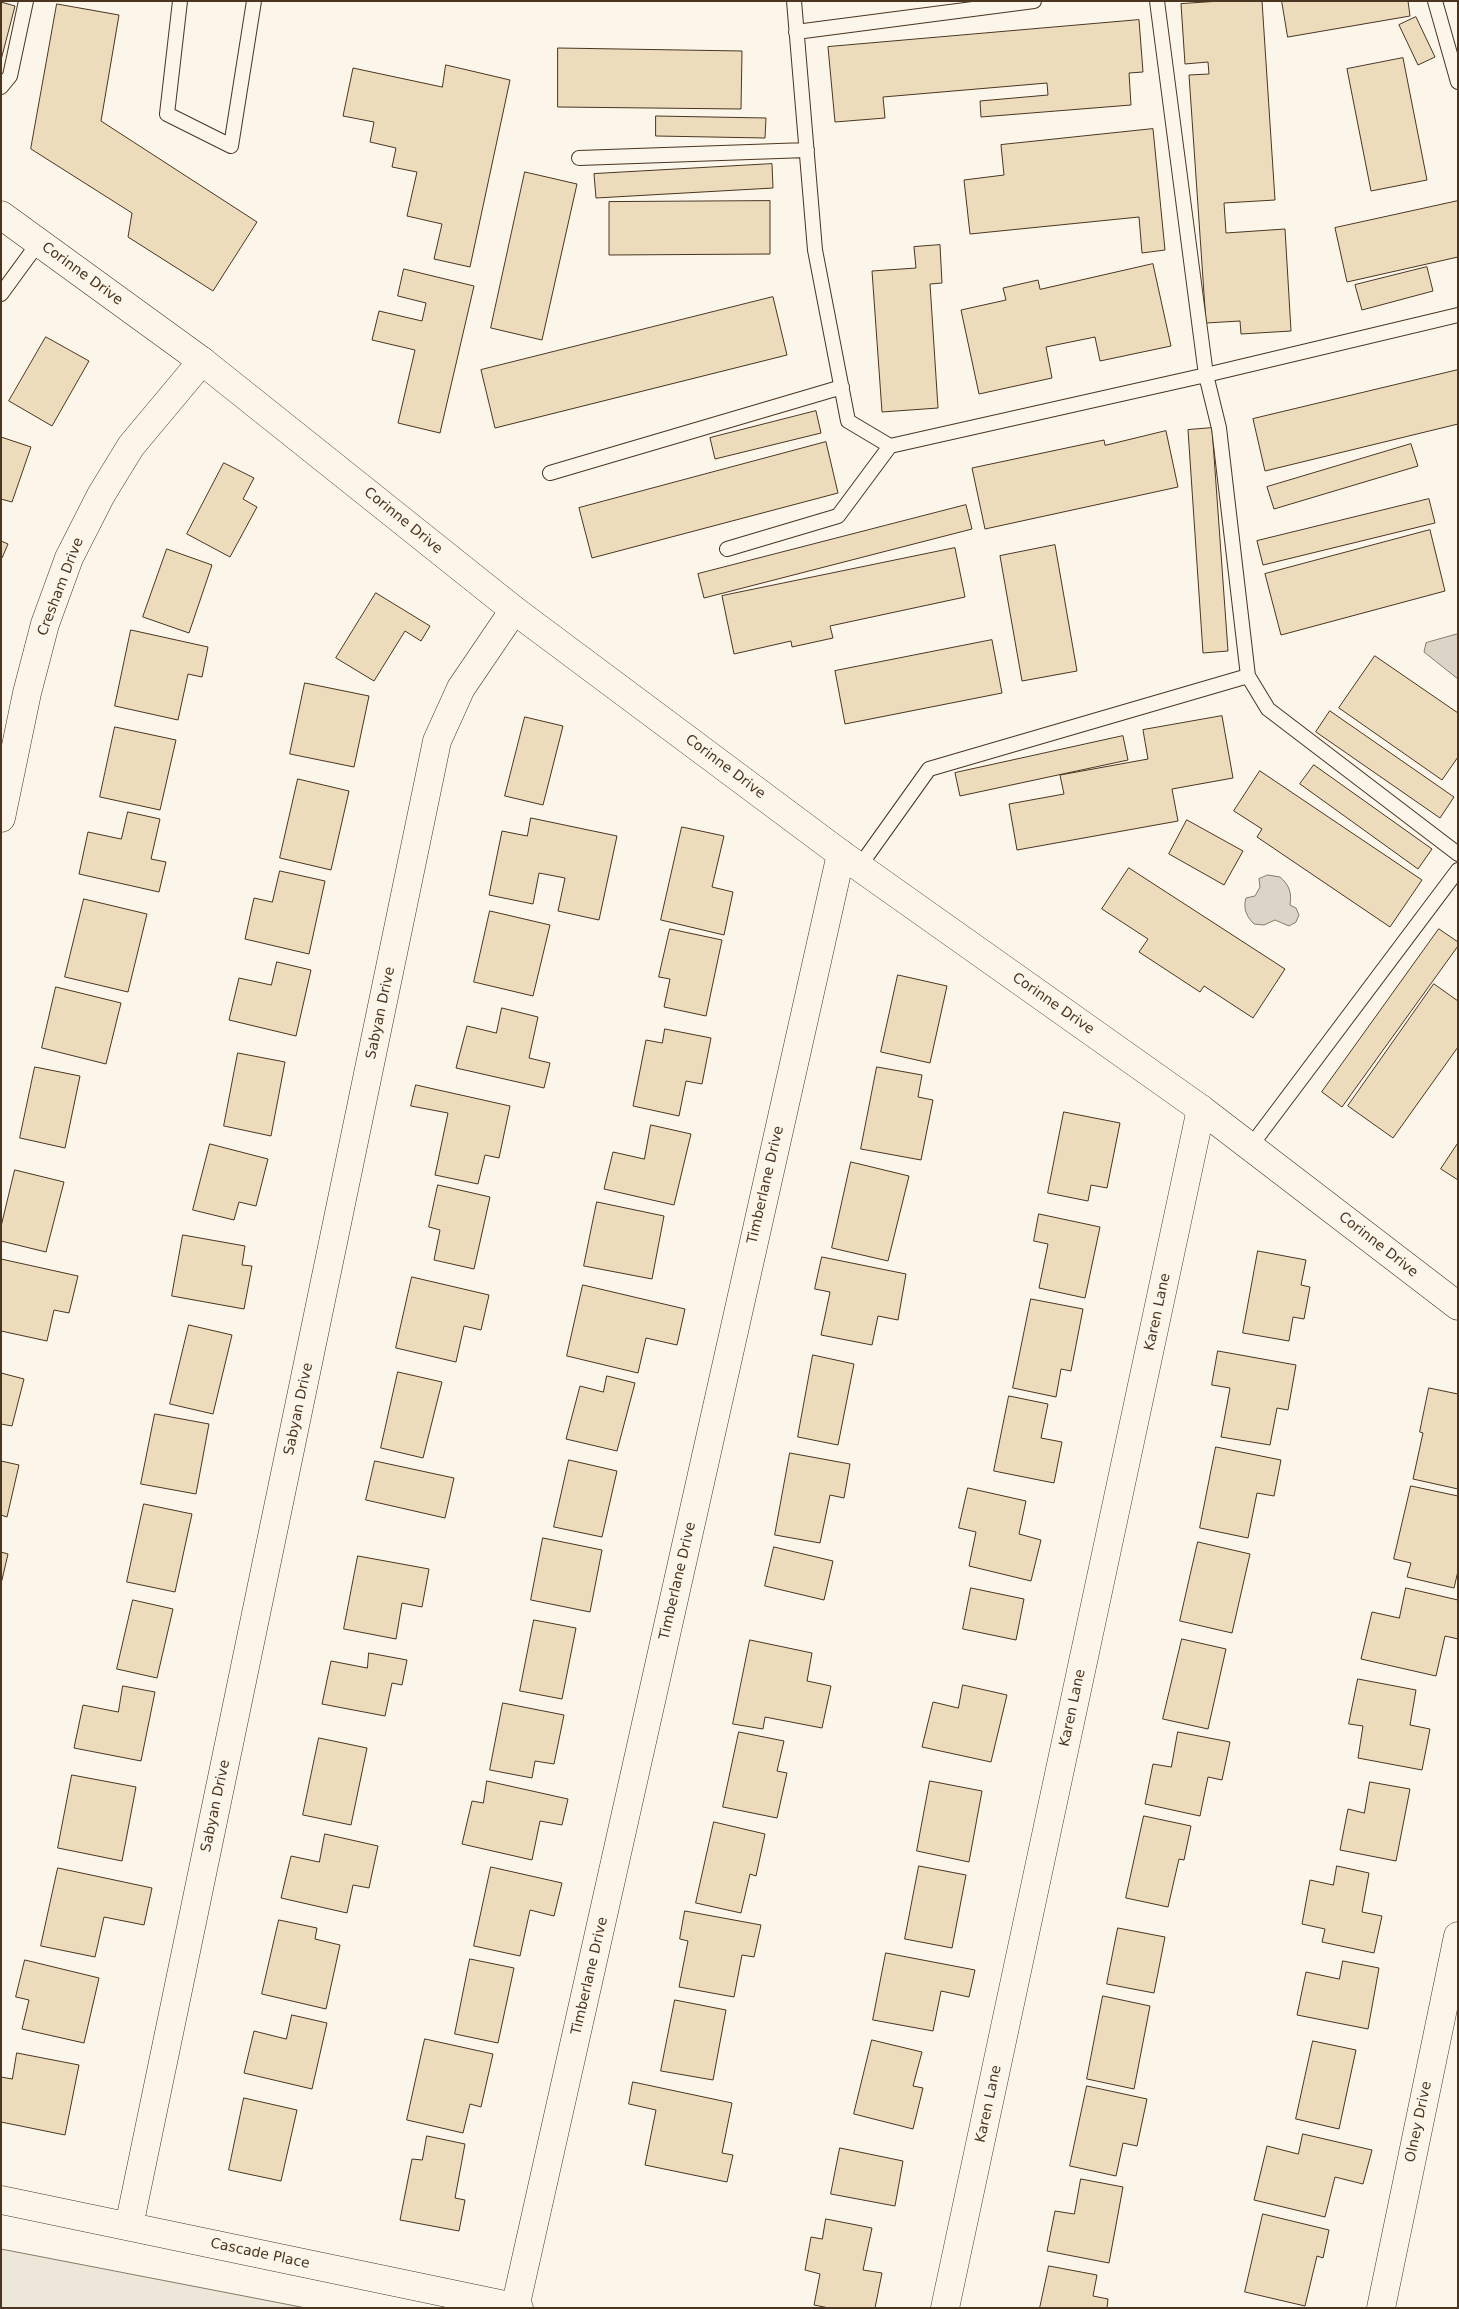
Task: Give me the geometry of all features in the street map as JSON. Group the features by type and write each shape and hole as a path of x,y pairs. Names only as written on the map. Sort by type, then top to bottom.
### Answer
{"street":[{"name":"Corinne Drive","path":"1,214 202,361 514,610 850,860 1201,1109 1458,1306"},
{"name":"Cresham Drive","path":"1,818 27,693 45,624 69,558 101,495 131,446 202,361"},
{"name":"Sabyan Drive","path":"129,2226 437,741 461,688 514,610"},
{"name":"Timberlane Drive","path":"516,2308 850,860"},
{"name":"Karen Lane","path":"945,2308 1201,1109"},
{"name":"Olney Drive","path":"1381,2308 1458,1936"},
{"name":"Cascade Place","path":"1,2200 516,2308"}],"lane":[{"path":"180,1 167,114 231,146 254,1"},
{"path":"794,1 815,250 848,422 890,446"},
{"path":"796,32 1034,1"},
{"path":"1157,1 1206,375 1219,428 1248,676 1268,709 1458,854"},
{"path":"1435,1 1458,82"},
{"path":"1,87 10,76 27,3"},
{"path":"579,158 807,150"},
{"path":"1,294 39,242"},
{"path":"727,549 838,516 890,446 1206,375 1458,315"},
{"path":"550,473 842,387"},
{"path":"850,860 928,769 1248,676"},
{"path":"1250,1147 1458,870"}],"shaded area":[{"path":"1458,634 1458,679 1424,652 1426,643"},
{"path":"1268,875 1280,877 1289,889 1291,896 1290,905 1296,908 1299,915 1296,922 1289,926 1275,920 1264,925 1254,924 1247,915 1245,909 1246,898 1255,896 1260,887 1259,879"},
{"path":"1,2249 306,2308 1,2308"}],"building":[{"path":"1221,1 1262,1 1275,200 1224,203 1226,233 1285,229 1291,331 1241,334 1240,321 1206,323 1189,75 1209,74 1208,62 1185,64 1181,4"},
{"path":"1282,1 1408,1 1410,16 1288,37"},
{"path":"1,2 15,6 1,60"},
{"path":"57,4 119,15 101,121 257,222 213,291 128,237 132,213 31,149"},
{"path":"1416,17 1435,57 1418,65 1399,25"},
{"path":"1139,20 1143,72 1129,73 1131,105 981,117 980,101 1048,95 1047,83 883,97 885,118 835,122 828,47"},
{"path":"558,48 742,51 741,109 558,107"},
{"path":"1403,58 1427,180 1371,191 1347,69"},
{"path":"446,65 510,80 470,267 434,259 442,224 407,216 417,172 392,167 396,148 370,142 374,122 343,116 353,68 442,87"},
{"path":"656,116 766,118 765,138 656,136"},
{"path":"1153,129 1165,250 1142,253 1139,217 970,234 964,180 1004,175 1001,145"},
{"path":"772,164 773,188 596,198 594,174"},
{"path":"525,172 577,184 542,340 491,328"},
{"path":"770,201 770,254 609,255 609,202"},
{"path":"1458,201 1458,257 1347,282 1335,228"},
{"path":"940,245 942,283 930,284 938,408 882,412 872,271 916,268 914,247"},
{"path":"1153,264 1171,346 1100,361 1095,337 1046,347 1052,378 979,394 961,310 1006,300 1003,288 1038,280 1040,289"},
{"path":"1427,267 1433,291 1362,310 1355,285"},
{"path":"404,269 474,286 440,433 398,423 415,350 372,340 379,311 422,321 426,303 398,296"},
{"path":"773,297 787,355 495,428 481,370"},
{"path":"46,337 89,361 52,426 9,401"},
{"path":"1458,370 1458,424 1265,471 1253,419"},
{"path":"816,411 821,433 715,459 710,438"},
{"path":"1212,428 1228,651 1203,653 1188,430"},
{"path":"1166,431 1178,487 985,529 972,468 1104,440 1105,445"},
{"path":"1,437 31,447 12,502 1,499"},
{"path":"826,442 838,493 592,558 579,508"},
{"path":"1411,444 1418,466 1274,509 1267,487"},
{"path":"224,463 254,478 243,499 257,507 230,557 187,534"},
{"path":"1429,499 1435,523 1263,565 1257,541"},
{"path":"966,505 972,529 704,598 698,574"},
{"path":"1430,530 1445,591 1281,635 1265,574"},
{"path":"1,541 8,544 2,558 1,558"},
{"path":"1055,545 1077,671 1022,681 1000,556"},
{"path":"955,548 965,597 830,626 833,638 792,647 791,641 734,654 722,596"},
{"path":"167,549 212,565 189,633 143,617"},
{"path":"376,593 430,626 421,641 405,631 374,681 336,658"},
{"path":"131,630 208,647 202,677 188,674 178,720 115,706"},
{"path":"992,640 1002,693 845,724 835,671"},
{"path":"1375,656 1458,713 1458,757 1442,780 1339,708"},
{"path":"305,683 369,696 354,767 290,754"},
{"path":"1330,711 1454,797 1440,818 1316,732"},
{"path":"1222,716 1233,778 1172,789 1178,821 1017,850 1009,804 1064,794 1060,775 1148,759 1143,730"},
{"path":"525,717 563,726 543,805 505,796"},
{"path":"115,727 176,740 160,810 100,797"},
{"path":"1123,736 1128,760 960,796 955,773"},
{"path":"1314,765 1432,849 1418,869 1300,784"},
{"path":"1260,771 1422,880 1390,927 1257,837 1262,829 1234,811"},
{"path":"298,779 349,791 331,870 280,858"},
{"path":"128,812 160,819 151,859 166,862 159,892 79,874 88,832 121,839"},
{"path":"531,818 617,836 599,920 558,911 565,878 539,873 533,904 489,895 502,831 527,836"},
{"path":"1187,820 1243,851 1224,885 1169,854"},
{"path":"682,827 724,836 712,887 733,892 724,935 661,920"},
{"path":"1129,868 1285,969 1253,1018 1204,986 1200,992 1139,952 1148,939 1102,909"},
{"path":"280,871 325,881 309,954 245,939 254,898 272,902"},
{"path":"84,899 147,914 128,992 65,977"},
{"path":"490,911 550,925 533,996 474,982"},
{"path":"670,929 722,940 706,1016 664,1007 670,979 659,977"},
{"path":"1439,929 1458,942 1458,946 1342,1107 1322,1092"},
{"path":"277,962 311,970 296,1036 229,1020 239,978 271,985"},
{"path":"898,975 947,986 930,1063 881,1052"},
{"path":"1434,984 1458,1001 1458,1047 1393,1138 1348,1106"},
{"path":"56,987 121,1003 106,1064 42,1048"},
{"path":"502,1008 538,1017 529,1058 550,1063 544,1088 456,1068 467,1026 496,1033"},
{"path":"665,1029 711,1038 702,1084 686,1081 679,1116 633,1106 646,1040 662,1043"},
{"path":"238,1053 285,1062 271,1136 224,1126"},
{"path":"35,1067 80,1076 65,1148 20,1138"},
{"path":"877,1067 922,1075 918,1097 933,1100 921,1160 861,1149"},
{"path":"416,1085 510,1106 499,1158 485,1155 478,1184 435,1175 448,1113 411,1106"},
{"path":"1064,1112 1120,1123 1107,1188 1091,1185 1088,1201 1048,1193"},
{"path":"651,1125 691,1134 674,1205 604,1189 613,1152 644,1159"},
{"path":"1458,1143 1458,1180 1441,1169"},
{"path":"210,1144 268,1159 256,1206 239,1202 234,1220 193,1210"},
{"path":"851,1162 909,1176 888,1261 832,1248"},
{"path":"15,1170 64,1182 46,1252 1,1241 1,1227"},
{"path":"438,1185 490,1197 474,1269 434,1260 440,1230 429,1227"},
{"path":"597,1202 664,1216 652,1279 584,1266"},
{"path":"1039,1214 1100,1227 1085,1298 1039,1288 1048,1244 1034,1241"},
{"path":"183,1235 245,1246 242,1265 252,1266 244,1309 172,1296"},
{"path":"1258,1251 1306,1260 1301,1285 1310,1287 1304,1319 1293,1317 1289,1341 1243,1333"},
{"path":"822,1257 906,1274 898,1320 878,1316 872,1345 821,1335 830,1292 815,1289"},
{"path":"1,1259 78,1276 69,1313 54,1310 47,1341 1,1331"},
{"path":"412,1277 489,1295 481,1330 464,1326 456,1362 396,1348"},
{"path":"583,1285 685,1309 677,1345 646,1338 638,1373 567,1356"},
{"path":"1031,1299 1083,1309 1071,1371 1061,1369 1056,1397 1013,1388"},
{"path":"189,1325 232,1335 213,1414 170,1404"},
{"path":"1218,1351 1296,1365 1288,1410 1277,1408 1270,1445 1221,1437 1230,1388 1212,1385"},
{"path":"813,1355 854,1364 838,1445 798,1437"},
{"path":"398,1372 442,1382 423,1458 381,1448"},
{"path":"1,1373 24,1379 12,1426 1,1424"},
{"path":"607,1376 635,1383 617,1451 566,1439 580,1386 603,1392"},
{"path":"1429,1388 1458,1394 1458,1489 1413,1479 1423,1433 1420,1432"},
{"path":"1009,1396 1048,1404 1041,1438 1062,1442 1054,1483 994,1471"},
{"path":"155,1414 209,1424 196,1494 141,1484"},
{"path":"1216,1447 1281,1460 1274,1496 1257,1493 1248,1538 1200,1528"},
{"path":"790,1453 850,1464 844,1498 830,1495 820,1543 775,1535"},
{"path":"569,1460 617,1471 602,1537 554,1527"},
{"path":"1,1461 19,1465 7,1517 1,1515"},
{"path":"375,1461 454,1478 445,1518 366,1500"},
{"path":"1411,1486 1458,1496 1458,1571 1454,1588 1407,1577 1411,1563 1394,1559"},
{"path":"968,1488 1026,1501 1019,1534 1041,1540 1031,1581 969,1566 976,1532 959,1528"},
{"path":"144,1504 192,1514 175,1592 127,1582"},
{"path":"543,1538 602,1550 590,1612 531,1600"},
{"path":"1198,1542 1250,1554 1232,1633 1180,1621"},
{"path":"774,1547 833,1561 824,1600 765,1586"},
{"path":"1,1552 8,1554 1,1584"},
{"path":"358,1556 429,1569 422,1607 402,1603 396,1639 344,1629"},
{"path":"971,1588 1024,1599 1016,1640 963,1629"},
{"path":"1406,1588 1458,1600 1458,1639 1445,1636 1436,1676 1361,1659 1372,1612 1399,1618"},
{"path":"133,1600 173,1609 157,1678 117,1669"},
{"path":"534,1620 576,1628 562,1699 520,1691"},
{"path":"1182,1639 1226,1649 1208,1729 1163,1719"},
{"path":"750,1640 812,1653 807,1681 831,1686 822,1728 765,1717 763,1729 733,1724"},
{"path":"369,1653 407,1660 402,1685 392,1683 385,1716 322,1704 331,1661 367,1668"},
{"path":"1358,1679 1416,1690 1410,1725 1430,1729 1422,1770 1358,1758 1363,1726 1349,1724"},
{"path":"963,1685 1007,1695 991,1762 922,1747 933,1702 958,1708"},
{"path":"123,1686 155,1692 141,1761 74,1748 83,1705 118,1712"},
{"path":"503,1703 564,1715 554,1764 535,1761 532,1778 490,1770"},
{"path":"739,1732 784,1741 777,1771 787,1773 777,1818 723,1807"},
{"path":"1178,1732 1230,1742 1222,1780 1208,1777 1200,1816 1145,1804 1153,1764 1171,1767"},
{"path":"319,1738 367,1748 351,1825 303,1815"},
{"path":"72,1775 136,1787 122,1861 58,1848"},
{"path":"487,1781 568,1799 562,1825 540,1821 532,1860 462,1844 472,1801 483,1803"},
{"path":"930,1781 982,1791 969,1862 917,1851"},
{"path":"1370,1782 1410,1789 1396,1861 1340,1850 1348,1809 1364,1813"},
{"path":"1144,1816 1191,1826 1184,1860 1179,1859 1168,1907 1126,1898"},
{"path":"714,1822 765,1834 756,1876 750,1874 741,1913 696,1903"},
{"path":"325,1834 378,1846 369,1888 353,1885 347,1913 281,1898 291,1856 319,1862"},
{"path":"919,1866 966,1875 952,1948 905,1939"},
{"path":"1337,1866 1369,1873 1362,1912 1382,1916 1374,1953 1322,1942 1325,1929 1302,1924 1310,1880 1333,1885"},
{"path":"491,1867 562,1883 554,1916 530,1910 520,1956 474,1946"},
{"path":"58,1868 152,1888 144,1925 104,1917 95,1957 41,1946"},
{"path":"685,1911 761,1925 754,1957 742,1955 734,1997 679,1987 688,1941 680,1939"},
{"path":"279,1920 317,1928 315,1939 340,1945 326,2009 262,1994"},
{"path":"1118,1928 1165,1937 1154,1993 1107,1984"},
{"path":"886,1953 975,1970 969,1997 941,1991 933,2031 873,2020"},
{"path":"470,1959 514,1968 498,2043 455,2034"},
{"path":"25,1960 99,1978 84,2043 22,2029 29,2000 16,1997"},
{"path":"1343,1961 1379,1968 1368,2029 1297,2015 1306,1972 1339,1979"},
{"path":"1103,1996 1150,2006 1134,2089 1087,2079"},
{"path":"675,2000 726,2010 713,2080 661,2071"},
{"path":"292,2015 327,2023 312,2089 244,2073 254,2031 286,2039"},
{"path":"425,2039 493,2054 481,2107 470,2104 463,2133 407,2120"},
{"path":"872,2040 922,2052 913,2086 923,2088 913,2129 854,2114"},
{"path":"1313,2041 1356,2050 1339,2129 1296,2119"},
{"path":"17,2053 79,2065 65,2135 1,2122 1,2077 12,2079"},
{"path":"633,2082 732,2103 722,2153 733,2155 727,2182 645,2165 656,2110 629,2104"},
{"path":"1087,2086 1147,2099 1137,2146 1123,2143 1116,2176 1070,2166"},
{"path":"244,2098 297,2110 281,2181 229,2170"},
{"path":"1303,2134 1372,2150 1363,2184 1335,2177 1325,2217 1254,2200 1267,2146 1298,2154"},
{"path":"427,2136 465,2144 455,2198 465,2200 459,2231 400,2220 412,2159 422,2160"},
{"path":"840,2148 903,2161 895,2206 831,2194"},
{"path":"1081,2179 1123,2187 1109,2263 1047,2251 1055,2211 1074,2214"},
{"path":"1263,2214 1329,2230 1323,2258 1317,2256 1305,2306 1245,2292"},
{"path":"826,2219 872,2228 863,2270 882,2273 875,2308 829,2308 814,2305 820,2274 805,2270 811,2237 822,2239"},
{"path":"1049,2266 1097,2275 1093,2296 1108,2299 1107,2308 1040,2308"}]}
